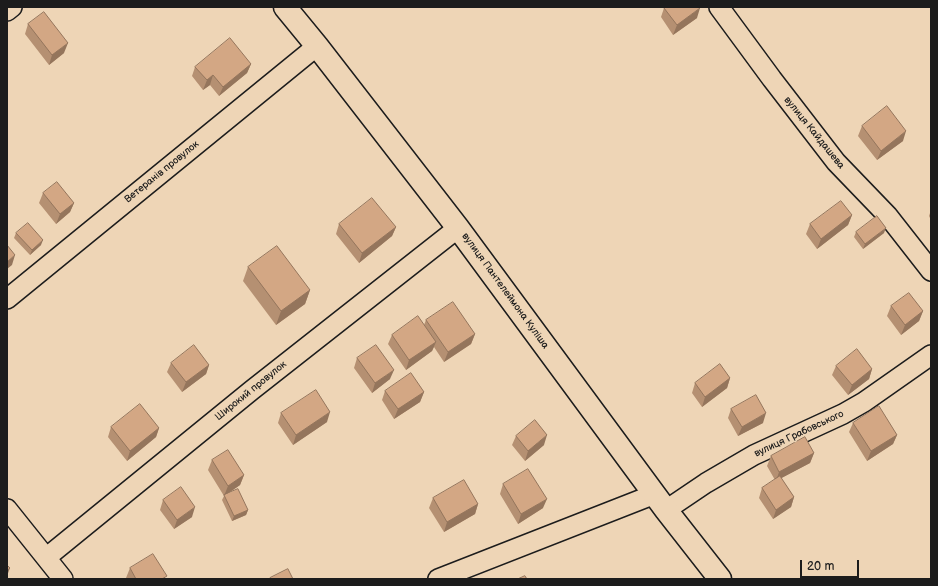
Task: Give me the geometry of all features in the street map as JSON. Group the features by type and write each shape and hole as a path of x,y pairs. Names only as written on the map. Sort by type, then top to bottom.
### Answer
{"street":[{"path":"7,11 12,7"},
{"name":"вулиця Пантелеймона Куліша","path":"285,7 458,228 660,502 720,579"},
{"name":"вулиця Кайдашева","path":"719,7 836,162 888,216 931,271"},
{"name":"Ветеранів провулок","path":"7,299 317,46"},
{"name":"Широкий провулок","path":"47,557 252,390 458,228"},
{"name":"вулиця Грабовського","path":"438,579 660,502 706,483 754,455 843,414 864,402 931,355"},
{"path":"7,509 47,557 63,579"}],"building":[{"path":"664,8 700,8 677,25"},
{"path":"44,12 68,43 52,55 28,24"},
{"path":"230,38 251,64 223,87 213,75 207,80 195,67"},
{"path":"887,106 906,131 881,151 862,126"},
{"path":"57,182 74,203 60,214 43,193"},
{"path":"372,198 396,227 362,253 339,224"},
{"path":"841,201 852,215 821,239 810,224"},
{"path":"877,216 886,228 865,244 856,232"},
{"path":"28,223 43,240 32,250 16,233"},
{"path":"7,245 15,255 7,262"},
{"path":"277,246 310,290 281,311 248,267"},
{"path":"909,293 923,311 905,325 891,306"},
{"path":"453,302 475,334 448,352 426,320"},
{"path":"418,316 436,342 409,360 392,335"},
{"path":"194,345 209,365 186,382 171,363"},
{"path":"376,345 394,370 375,383 357,358"},
{"path":"857,349 872,369 852,385 836,366"},
{"path":"720,364 730,378 705,397 695,383"},
{"path":"411,373 424,392 398,409 385,391"},
{"path":"316,390 330,412 296,435 281,413"},
{"path":"756,395 766,413 742,427 731,409"},
{"path":"140,404 159,428 130,451 111,427"},
{"path":"879,406 897,435 871,451 853,423"},
{"path":"535,420 547,435 528,451 516,436"},
{"path":"805,437 814,453 779,472 771,456"},
{"path":"228,450 244,475 228,486 212,460"},
{"path":"528,469 547,499 521,514 503,484"},
{"path":"780,476 794,497 776,510 762,488"},
{"path":"464,480 478,504 447,522 433,498"},
{"path":"181,487 195,507 177,520 163,500"},
{"path":"238,489 248,510 234,516 224,495"},
{"path":"153,554 167,576 162,579 136,579 130,568"},
{"path":"288,569 293,579 270,579 270,578"},
{"path":"525,576 527,579 518,579"}]}
